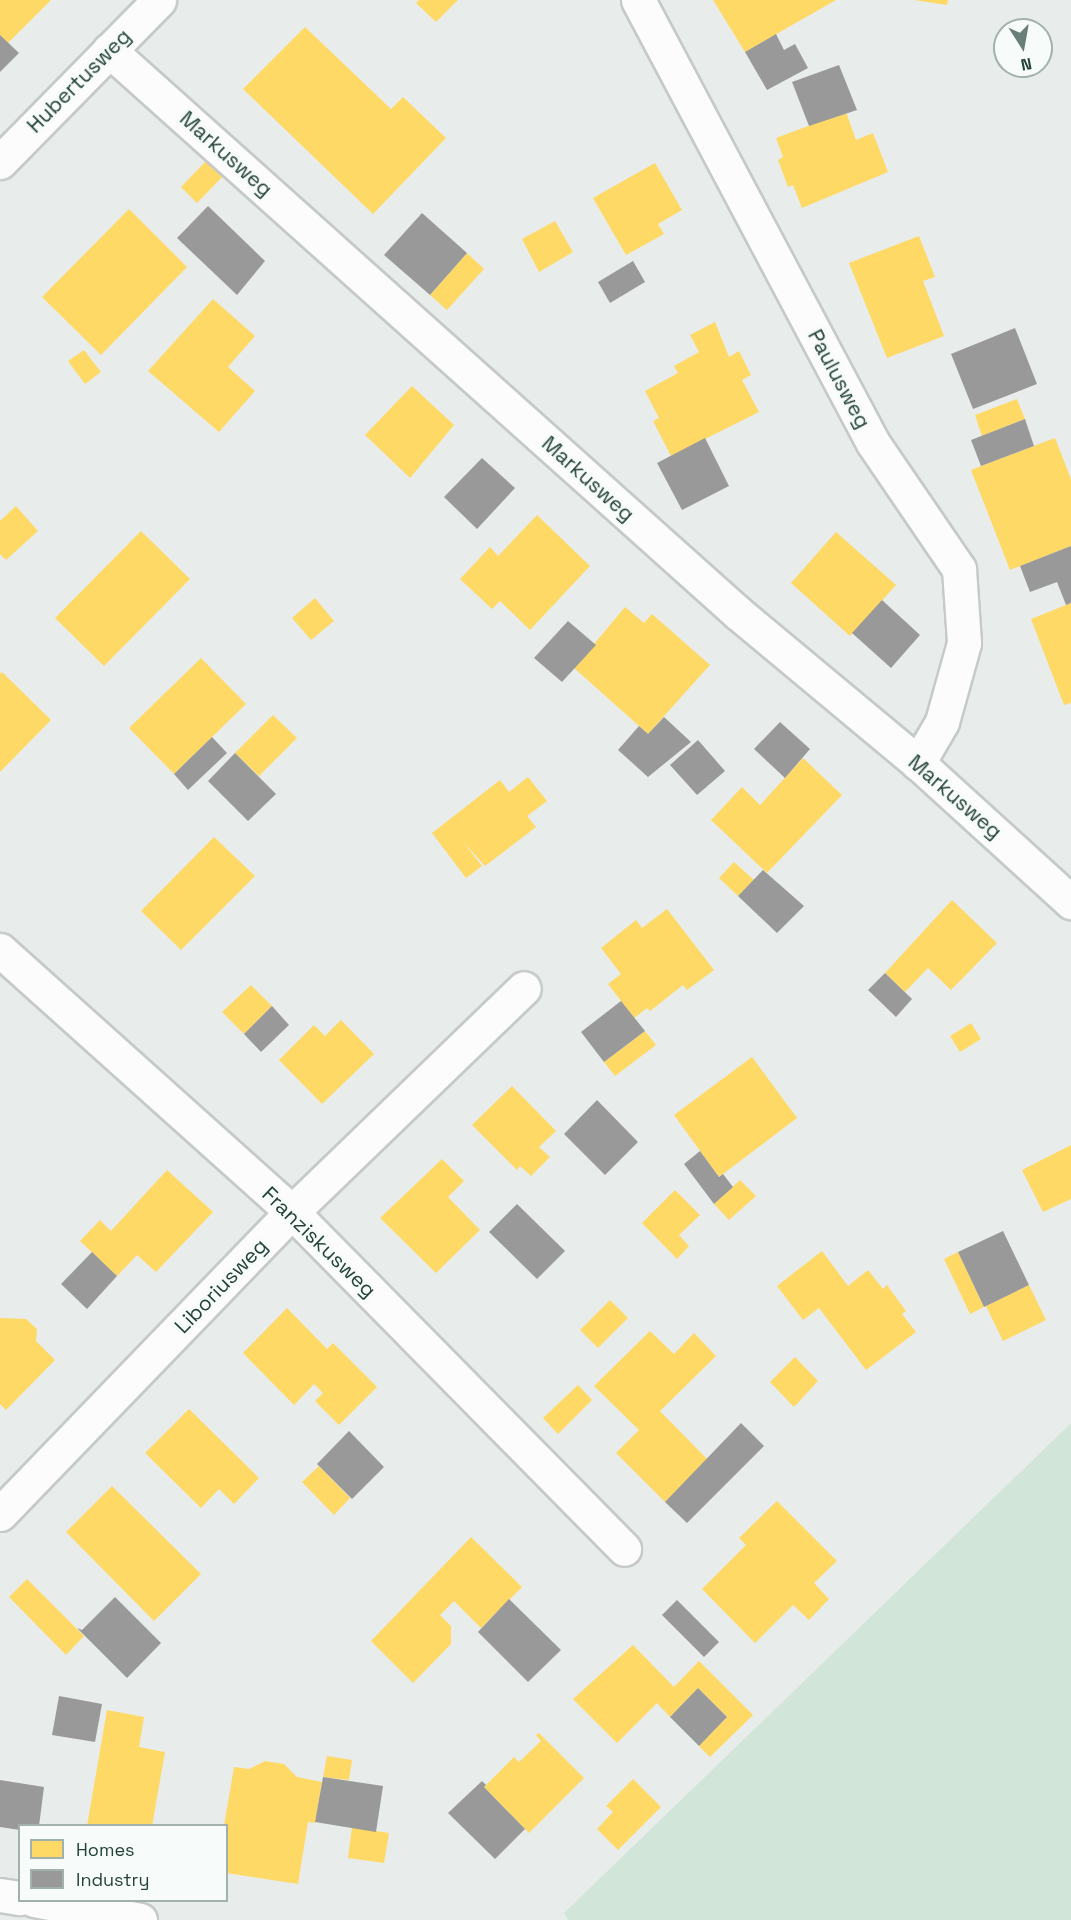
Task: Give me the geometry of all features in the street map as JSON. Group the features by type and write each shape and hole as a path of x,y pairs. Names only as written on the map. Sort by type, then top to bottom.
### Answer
{"street":[{"name":"Hubertusweg","path":"0,162 159,0"},
{"name":"Paulusweg","path":"638,0 873,443 959,569 964,643 942,722 918,763"},
{"name":"Markusweg","path":"109,50 738,613 918,763 1071,902"},
{"name":"Franziskusweg","path":"0,950 292,1212 624,1550"},
{"name":"Liboriusweg","path":"0,1514 292,1212 524,988"},
{"path":"0,1895 18,1898"},
{"path":"45,1902 140,1920"}],"green space":[{"path":"1071,1423 1071,1920 568,1920 564,1913"}],"building: Homes":[{"path":"0,0 51,0 8,43 0,35"},
{"path":"419,0 458,0 436,22 416,3"},
{"path":"713,0 836,0 745,52"},
{"path":"914,0 948,0 947,5"},
{"path":"305,27 391,109 403,97 446,138 373,214 243,89"},
{"path":"846,112 856,140 873,133 888,172 802,208 793,185 788,187 778,160 783,157 776,138"},
{"path":"207,160 223,176 197,203 181,187"},
{"path":"655,163 682,210 658,224 664,234 626,255 593,198"},
{"path":"129,209 187,267 101,355 42,297"},
{"path":"555,221 573,252 539,272 522,239"},
{"path":"919,236 935,277 923,281 944,336 887,358 849,263"},
{"path":"467,253 484,269 447,310 430,295"},
{"path":"213,299 255,336 228,367 255,391 219,432 148,371"},
{"path":"715,322 729,357 739,351 751,375 742,380 759,412 671,456 653,421 659,418 645,391 678,373 674,366 699,352 690,335"},
{"path":"84,350 101,372 85,384 68,361"},
{"path":"412,386 454,425 410,478 365,435"},
{"path":"1017,399 1025,419 982,436 975,415"},
{"path":"1055,438 1071,479 1071,546 1010,570 971,470"},
{"path":"16,506 38,531 6,560 0,554 0,521"},
{"path":"537,515 590,566 530,630 500,601 492,609 460,579 490,547 498,556"},
{"path":"141,531 190,579 104,666 55,618"},
{"path":"836,532 896,585 850,636 791,583"},
{"path":"315,598 334,621 311,640 292,618"},
{"path":"1071,603 1071,703 1064,705 1031,619"},
{"path":"625,607 644,623 652,614 710,665 648,734 574,668"},
{"path":"201,658 246,704 174,774 129,728"},
{"path":"2,672 51,720 0,772 0,674"},
{"path":"273,715 297,738 259,776 235,753"},
{"path":"803,758 842,795 767,873 711,820 742,787 760,805"},
{"path":"528,777 547,801 527,816 536,827 485,866 463,842 482,866 466,878 432,833 500,780 509,792"},
{"path":"214,837 255,876 181,950 141,911"},
{"path":"734,862 754,880 738,896 719,878"},
{"path":"952,900 997,943 951,990 928,968 905,992 885,973"},
{"path":"667,909 714,970 687,990 683,985 650,1011 647,1008 634,1018 608,984 621,974 601,948 636,920 642,928"},
{"path":"251,985 272,1006 244,1034 222,1012"},
{"path":"341,1020 374,1054 322,1104 279,1060 314,1025 325,1036"},
{"path":"971,1023 981,1039 960,1052 950,1036"},
{"path":"645,1031 656,1045 615,1076 604,1062"},
{"path":"752,1057 797,1118 719,1177 674,1115"},
{"path":"512,1086 556,1131 539,1147 550,1157 531,1176 520,1166 517,1170 472,1125"},
{"path":"1071,1145 1071,1199 1043,1212 1022,1170"},
{"path":"442,1159 464,1181 448,1197 480,1230 436,1273 380,1218"},
{"path":"167,1170 213,1212 156,1272 137,1255 117,1276 80,1241 100,1220 111,1231"},
{"path":"740,1180 756,1196 729,1220 714,1204"},
{"path":"675,1190 700,1215 679,1235 689,1246 677,1259 642,1223"},
{"path":"822,1251 848,1286 868,1270 883,1289 887,1285 906,1311 902,1314 916,1332 866,1370 819,1308 803,1320 777,1286"},
{"path":"958,1252 984,1307 970,1314 944,1259"},
{"path":"1029,1285 1046,1320 1003,1341 986,1306"},
{"path":"610,1300 628,1318 598,1348 580,1330"},
{"path":"287,1308 327,1349 333,1343 377,1387 339,1425 315,1401 323,1393 314,1384 294,1405 243,1353"},
{"path":"0,1318 26,1319 37,1329 36,1341 55,1360 6,1410 0,1404"},
{"path":"650,1331 674,1354 694,1333 716,1356 660,1411 708,1460 665,1502 616,1453 639,1430 594,1386"},
{"path":"795,1357 818,1381 794,1407 770,1382"},
{"path":"578,1385 592,1400 558,1434 543,1418"},
{"path":"189,1409 259,1478 234,1504 219,1489 201,1508 145,1453"},
{"path":"319,1466 350,1498 334,1515 302,1482"},
{"path":"112,1486 201,1574 154,1621 66,1532"},
{"path":"777,1501 837,1561 814,1583 829,1599 809,1620 793,1605 755,1643 702,1589 746,1545 739,1538"},
{"path":"471,1537 522,1587 481,1628 454,1601 440,1615 451,1626 451,1644 413,1683 371,1641"},
{"path":"27,1579 84,1636 66,1655 9,1597"},
{"path":"633,1645 674,1687 699,1661 753,1715 710,1757 699,1746 727,1717 698,1688 670,1717 657,1703 617,1743 573,1699"},
{"path":"107,1710 144,1717 139,1747 165,1752 152,1824 87,1824"},
{"path":"539,1733 584,1778 529,1833 484,1787 514,1757 519,1762 541,1741 536,1735"},
{"path":"327,1756 352,1760 349,1780 323,1777"},
{"path":"265,1761 284,1764 297,1777 322,1782 315,1823 308,1822 298,1884 228,1873 228,1824 224,1824 234,1767 249,1769"},
{"path":"633,1779 661,1807 618,1850 597,1829 613,1812 606,1806"},
{"path":"352,1827 389,1833 384,1863 348,1858"}],"building: Industry":[{"path":"776,34 784,50 795,44 808,68 767,90 745,52"},
{"path":"0,35 19,53 0,72"},
{"path":"839,65 857,110 809,126 792,82"},
{"path":"208,206 265,261 237,295 177,238"},
{"path":"422,213 467,253 430,295 384,255"},
{"path":"633,261 645,282 610,303 598,282"},
{"path":"1015,328 1037,384 973,409 951,354"},
{"path":"1025,419 1034,446 981,466 971,440"},
{"path":"705,438 729,486 682,510 657,463"},
{"path":"482,458 515,488 477,529 444,497"},
{"path":"1071,546 1071,603 1066,605 1057,582 1030,592 1020,566"},
{"path":"882,600 920,635 891,668 852,633"},
{"path":"568,621 596,645 562,682 534,658"},
{"path":"664,717 691,742 648,777 618,750 639,726 648,734"},
{"path":"780,722 810,749 785,778 754,749"},
{"path":"212,737 227,753 188,790 174,774"},
{"path":"698,740 725,771 697,795 670,765"},
{"path":"235,753 276,794 248,821 208,781"},
{"path":"763,870 804,906 777,933 738,896"},
{"path":"885,973 912,999 896,1017 868,990"},
{"path":"621,1001 645,1031 604,1062 581,1032"},
{"path":"272,1006 289,1025 261,1052 244,1034"},
{"path":"597,1100 638,1142 605,1175 564,1134"},
{"path":"700,1151 719,1177 723,1174 733,1187 714,1204 684,1164"},
{"path":"517,1204 565,1251 537,1279 489,1232"},
{"path":"1003,1231 1029,1285 984,1307 958,1252"},
{"path":"92,1252 117,1276 87,1309 61,1284"},
{"path":"741,1423 764,1446 687,1523 665,1502"},
{"path":"349,1431 384,1467 352,1499 317,1464"},
{"path":"115,1597 161,1643 127,1678 77,1628 82,1630"},
{"path":"509,1599 561,1650 528,1682 478,1632"},
{"path":"677,1600 719,1642 704,1657 662,1615"},
{"path":"698,1688 727,1717 699,1746 670,1717"},
{"path":"59,1696 102,1704 95,1742 52,1735"},
{"path":"323,1777 383,1786 376,1832 315,1822"},
{"path":"0,1780 44,1787 39,1824 18,1824 18,1830 0,1827"},
{"path":"482,1781 486,1785 484,1787 525,1829 495,1859 448,1813"}]}
